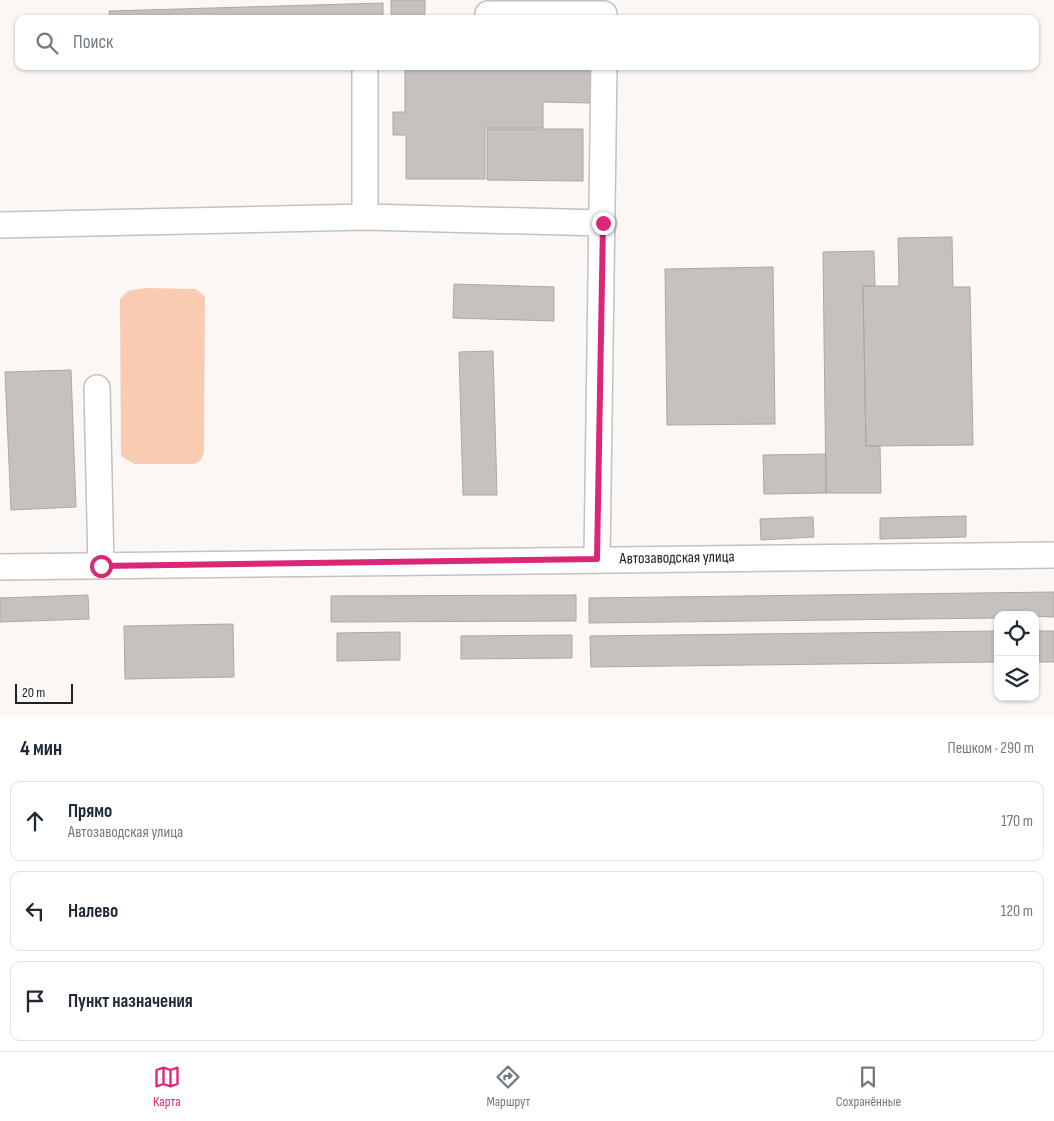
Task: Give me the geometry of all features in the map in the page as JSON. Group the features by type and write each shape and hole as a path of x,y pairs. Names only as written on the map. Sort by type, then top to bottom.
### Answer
{"street":[{"path":"488,14 604,11"},
{"path":"365,70 365,217"},
{"path":"597,559 604,70"},
{"path":"0,225 365,217 603,223"},
{"path":"97,388 101,566"},
{"name":"Автозаводская улица","path":"0,568 597,559 1054,555"}],"shaded area":[{"path":"145,288 196,289 205,297 204,452 201,460 195,464 134,464 121,456 120,299 128,291"}],"building":[{"path":"391,0 425,0 425,15 391,15"},
{"path":"383,3 383,15 110,15 109,11"},
{"path":"405,70 591,70 591,103 543,102 543,128 485,128 485,179 406,179 406,135 393,135 393,112 405,112"},
{"path":"487,129 583,129 583,181 487,180"},
{"path":"952,237 953,287 970,287 973,445 866,446 863,286 899,286 898,238"},
{"path":"874,251 875,286 863,286 866,446 880,446 881,493 826,493 823,252"},
{"path":"773,267 775,424 667,425 665,269"},
{"path":"454,284 554,287 554,321 453,318"},
{"path":"493,351 497,495 463,495 459,352"},
{"path":"71,370 76,507 11,510 5,372"},
{"path":"826,454 826,493 764,494 763,455"},
{"path":"966,516 966,537 880,539 880,518"},
{"path":"813,517 814,537 761,540 760,519"},
{"path":"1054,592 1054,617 1039,616 1039,611 994,611 994,618 589,623 589,598"},
{"path":"88,595 89,619 0,622 0,598"},
{"path":"576,595 576,621 331,622 331,596"},
{"path":"233,624 234,677 125,679 124,626"},
{"path":"994,631 994,662 591,667 590,636"},
{"path":"1039,631 1054,631 1054,662 1039,662"},
{"path":"400,632 400,660 337,661 337,633"},
{"path":"572,635 572,658 461,659 461,636"}],"route":[{"path":"101,566 597,559 603,223"}]}
